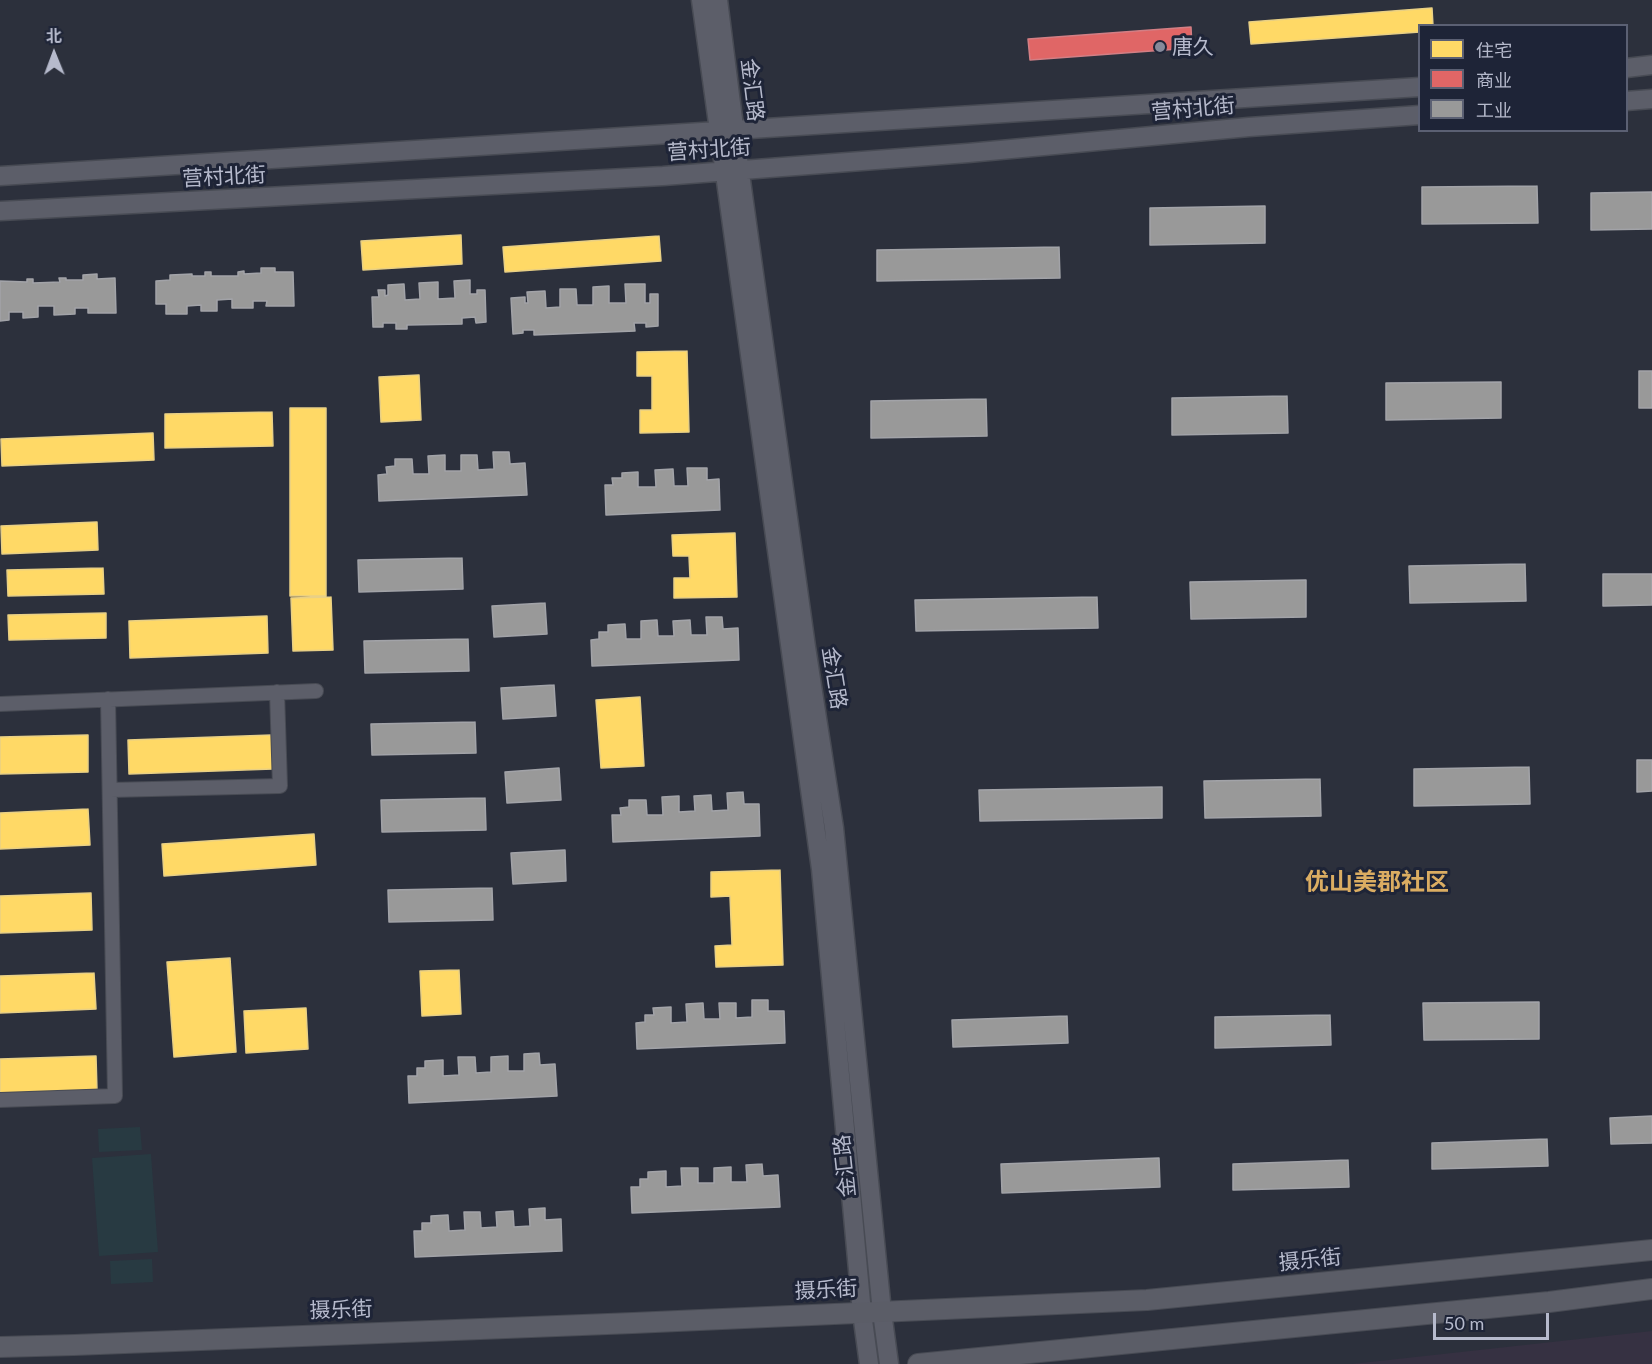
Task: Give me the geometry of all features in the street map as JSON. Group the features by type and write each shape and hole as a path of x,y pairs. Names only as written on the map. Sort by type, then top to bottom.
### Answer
{"main road":[{"name":"摄乐街","path":"0,1347 1147,1300 1652,1250"},
{"path":"918,1364 1549,1302 1652,1289"}],"street":[{"name":"金汇路","path":"701,0 727,131"},
{"name":"金汇路","path":"718,0 727,131 765,456 821,869 861,1313 869,1364"},
{"path":"1628,68 1652,65"},
{"name":"营村北街","path":"0,176 1418,87"},
{"path":"1628,101 1652,99"},
{"name":"营村北街","path":"0,212 639,178 1418,115"},
{"name":"金汇路","path":"732,171 834,828 889,1364"},
{"path":"0,704 316,691"},
{"path":"110,790 280,786 277,692"},
{"path":"0,1100 115,1096 108,699"}],"shaded area":[{"path":"140,1127 142,1150 99,1152 98,1129"},
{"path":"151,1154 158,1252 99,1256 92,1158"},
{"path":"152,1259 153,1282 111,1284 110,1261"},
{"path":"1652,1331 1652,1364 1352,1364"}],"building: 住宅":[{"path":"1432,8 1433,24 1418,24 1418,32 1251,44 1249,22"},
{"path":"461,235 462,264 363,270 361,241"},
{"path":"659,236 661,261 505,272 503,247"},
{"path":"687,351 689,432 640,433 640,410 652,410 652,376 637,376 637,352"},
{"path":"419,375 421,420 381,422 379,377"},
{"path":"290,408 326,408 326,596 290,596"},
{"path":"272,412 273,446 165,448 165,414"},
{"path":"153,433 154,460 2,466 1,439"},
{"path":"97,522 98,550 2,554 1,526"},
{"path":"735,533 737,597 674,598 674,578 690,578 689,556 673,556 672,535"},
{"path":"103,568 104,594 8,596 7,570"},
{"path":"331,597 333,650 293,651 291,598"},
{"path":"106,613 106,638 9,640 8,615"},
{"path":"267,616 268,653 130,658 129,621"},
{"path":"640,697 644,766 601,768 596,700"},
{"path":"88,735 88,772 0,774 0,737"},
{"path":"272,735 273,769 129,774 128,740"},
{"path":"88,809 90,845 0,849 0,813"},
{"path":"314,834 316,865 164,876 162,844"},
{"path":"780,870 783,965 716,967 715,946 732,945 730,896 711,897 711,872"},
{"path":"91,893 92,930 0,933 0,896"},
{"path":"230,958 236,1052 174,1057 167,962"},
{"path":"459,970 461,1014 422,1016 420,971"},
{"path":"94,973 96,1009 0,1013 0,976"},
{"path":"306,1008 308,1049 246,1053 244,1011"},
{"path":"96,1056 97,1091 0,1095 0,1059"}],"building: 商业":[{"path":"1191,27 1192,48 1030,60 1028,39"}],"building: 工业":[{"path":"1537,186 1538,223 1422,224 1422,187"},
{"path":"1652,192 1652,229 1591,230 1591,193"},
{"path":"1265,206 1265,243 1150,245 1150,208"},
{"path":"1059,247 1060,278 877,281 877,250"},
{"path":"261,268 275,268 275,272 293,272 294,306 266,306 267,301 253,301 253,308 232,308 232,299 217,300 217,311 201,311 201,305 187,306 187,314 166,314 166,304 156,304 156,281 170,280 170,275 205,276 205,272 211,272 211,276 238,276 238,272 244,271 244,274 261,273"},
{"path":"97,274 97,279 115,278 116,313 88,313 88,308 75,308 75,314 54,315 54,306 38,306 38,317 23,318 23,312 9,312 9,320 0,321 0,281 27,282 27,279 33,279 33,283 60,282 59,278 83,280 83,275"},
{"path":"470,280 470,294 477,294 477,290 485,290 486,322 476,323 475,317 462,318 462,324 407,325 407,329 396,329 396,323 383,323 383,327 373,327 372,297 379,297 378,290 385,290 385,296 388,295 388,285 404,284 405,300 420,299 419,283 438,282 438,299 455,298 454,281"},
{"path":"625,284 645,284 645,303 650,303 650,294 658,294 658,326 646,327 646,323 634,323 635,331 534,335 534,330 523,330 523,333 513,334 511,298 525,297 525,303 528,303 527,292 545,291 546,308 560,307 560,289 576,289 577,305 593,305 593,287 609,286 609,303 626,303"},
{"path":"1639,371 1652,371 1652,408 1639,408"},
{"path":"1501,382 1501,418 1386,420 1386,383"},
{"path":"1287,396 1288,433 1172,435 1172,398"},
{"path":"986,399 987,436 871,438 871,401"},
{"path":"493,452 509,452 510,464 525,463 527,495 379,501 378,475 387,474 386,467 395,466 395,459 412,459 413,474 429,474 428,456 445,455 445,471 461,471 461,455 477,455 478,470 494,469"},
{"path":"687,468 707,468 707,480 719,479 720,510 606,515 605,485 613,485 612,478 622,478 622,473 638,472 638,487 656,487 655,470 673,469 674,486 688,486"},
{"path":"462,558 463,589 359,592 358,560"},
{"path":"1525,564 1526,601 1410,603 1409,566"},
{"path":"1603,574 1652,574 1652,605 1603,606"},
{"path":"1306,580 1306,617 1191,619 1190,582"},
{"path":"1097,597 1098,628 916,631 915,600"},
{"path":"545,603 547,634 494,637 492,606"},
{"path":"706,617 722,617 723,629 738,628 739,660 592,666 591,640 599,639 599,632 608,632 608,625 625,624 626,639 641,639 641,621 657,620 658,636 674,636 673,621 690,620 691,635 707,635"},
{"path":"468,639 469,671 365,673 364,641"},
{"path":"554,685 556,716 503,719 501,688"},
{"path":"475,722 476,753 372,755 371,724"},
{"path":"1637,760 1652,760 1652,791 1637,792"},
{"path":"1529,767 1530,804 1414,806 1414,769"},
{"path":"559,768 561,800 507,803 505,772"},
{"path":"1320,779 1321,816 1205,818 1204,781"},
{"path":"1162,787 1162,818 980,821 979,790"},
{"path":"743,792 744,804 759,804 760,836 613,842 612,815 621,815 620,808 629,807 629,800 646,800 647,815 663,815 662,797 679,796 679,812 695,811 694,796 711,795 712,811 728,810 727,793"},
{"path":"485,798 486,830 382,832 381,800"},
{"path":"565,850 566,881 513,884 511,853"},
{"path":"492,888 493,920 389,922 388,890"},
{"path":"752,1000 768,1000 768,1011 784,1011 785,1043 637,1049 636,1023 645,1022 645,1015 654,1015 653,1008 671,1007 671,1023 687,1022 686,1004 703,1003 704,1019 720,1019 719,1003 736,1003 736,1018 752,1017"},
{"path":"1539,1002 1539,1039 1424,1040 1423,1003"},
{"path":"1330,1015 1331,1045 1215,1048 1215,1017"},
{"path":"1067,1016 1068,1043 953,1047 952,1020"},
{"path":"539,1053 540,1065 555,1064 557,1096 409,1103 408,1076 417,1076 417,1068 425,1068 425,1061 443,1060 443,1076 459,1075 458,1057 475,1057 476,1073 491,1072 491,1057 508,1056 508,1071 524,1071 524,1054"},
{"path":"1652,1116 1652,1143 1611,1144 1610,1118"},
{"path":"1547,1139 1548,1166 1432,1169 1432,1143"},
{"path":"1159,1158 1160,1187 1002,1193 1001,1164"},
{"path":"1348,1160 1349,1187 1233,1190 1233,1164"},
{"path":"762,1164 763,1176 778,1175 780,1207 632,1213 631,1187 640,1187 640,1179 648,1179 648,1172 666,1171 666,1187 682,1186 681,1168 698,1168 698,1183 714,1183 714,1168 731,1167 731,1182 747,1182 746,1165"},
{"path":"545,1208 545,1220 561,1219 562,1251 415,1257 414,1231 422,1231 422,1223 431,1223 431,1216 448,1215 449,1231 465,1230 464,1212 480,1212 481,1228 497,1227 496,1212 513,1211 514,1227 530,1226 529,1209"}],"place":[{"name":"唐久","path":"1160,47"}],"district":[{"name":"优山美郡社区","path":"1377,882"}]}
